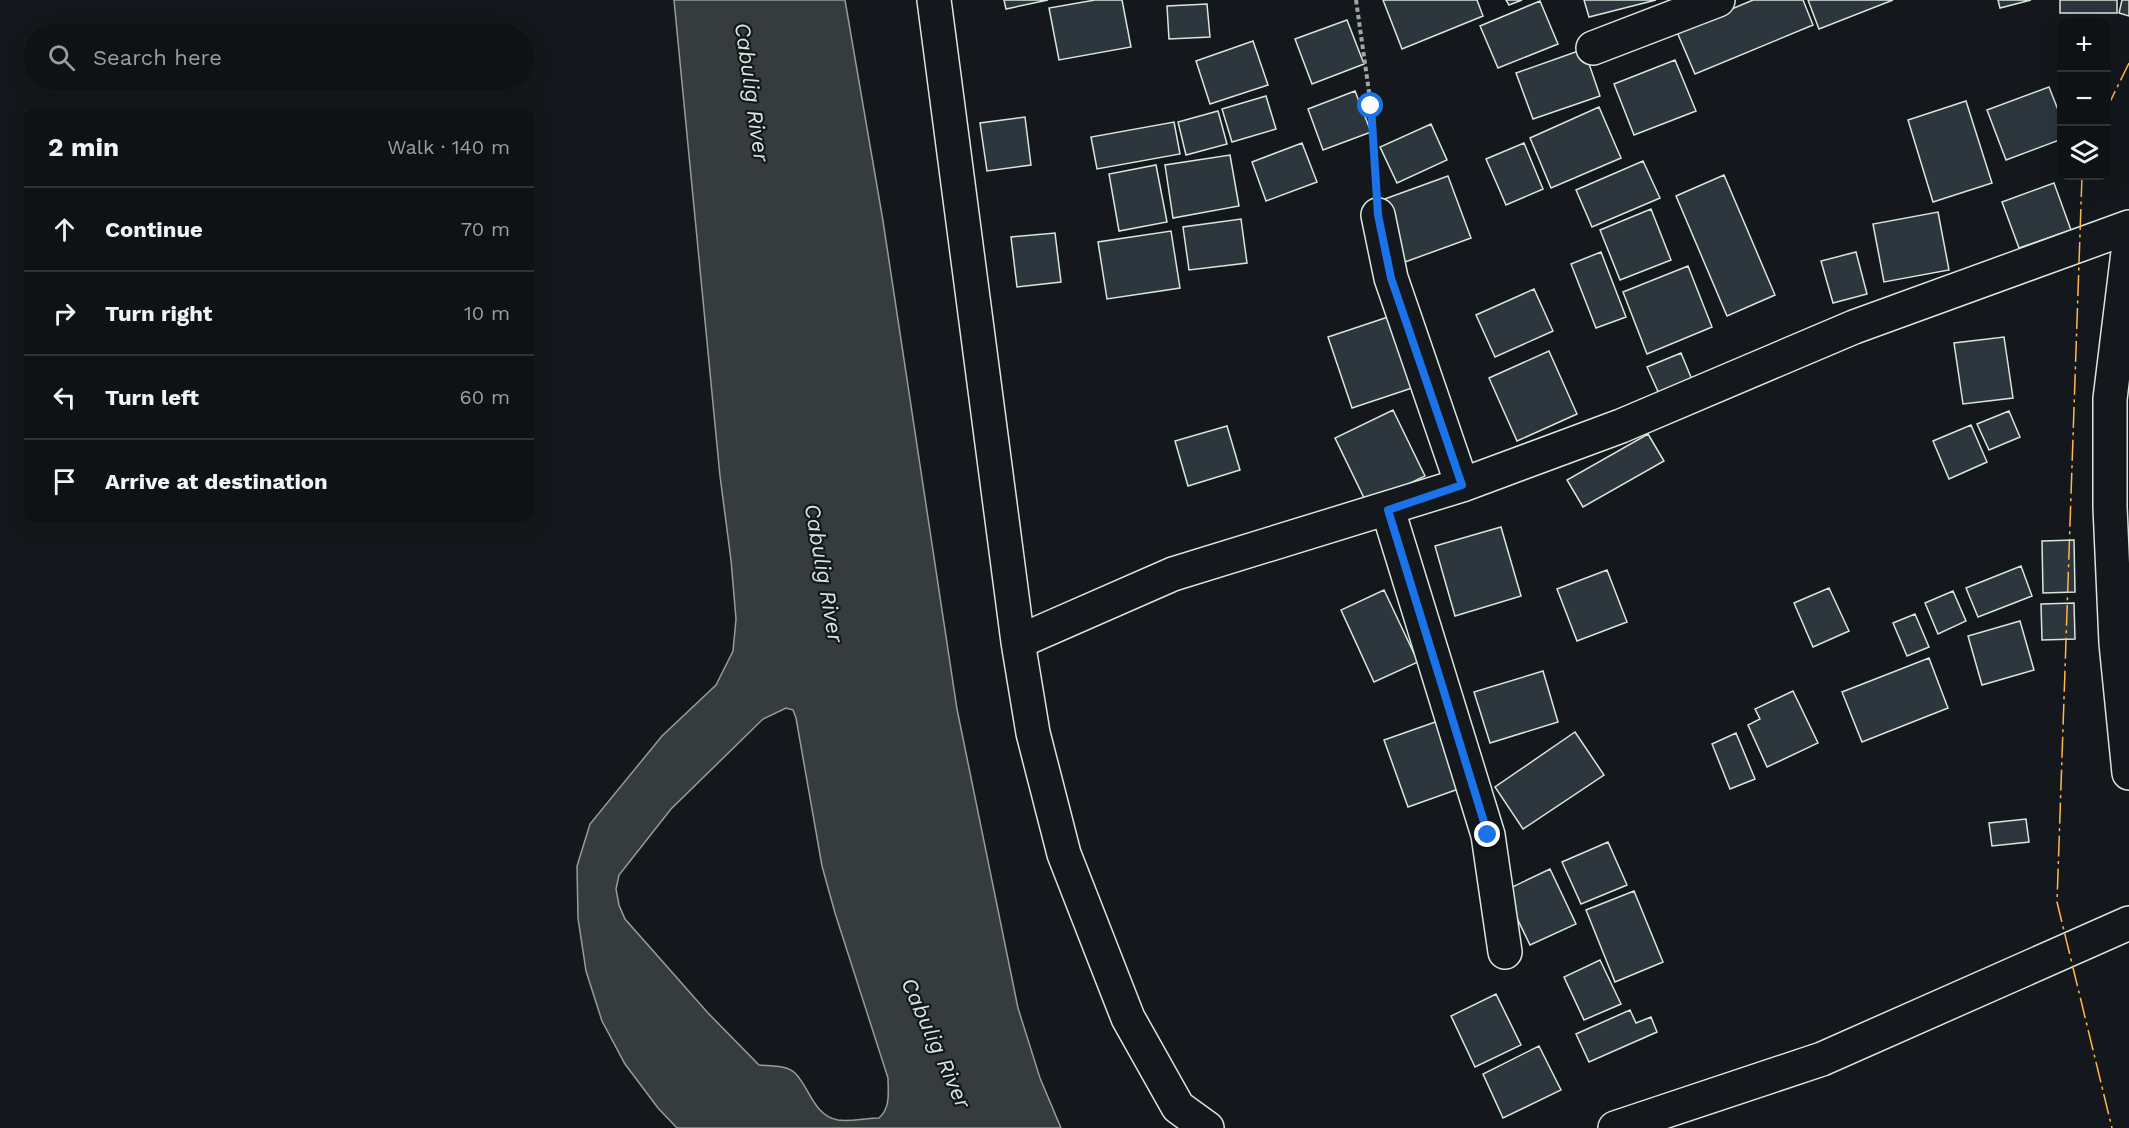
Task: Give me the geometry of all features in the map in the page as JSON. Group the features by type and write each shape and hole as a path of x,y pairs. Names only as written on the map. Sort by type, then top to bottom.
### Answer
{"main road":[{"path":"934,0 1018,642 1033,733 1064,854 1128,1017 1178,1107 1207,1128"},
{"path":"1593,48 1718,0"},
{"path":"1378,215 1391,278 1462,485"},
{"path":"1018,642 1173,574 1388,510 1462,485 1621,426 1854,327 2129,227"},
{"path":"2129,244 2110,399 2110,507 2123,641 2129,773"},
{"path":"1388,510 1488,835 1505,952"},
{"path":"1615,1128 1822,1059 2129,923"}],"path":[{"path":"1356,0 1371,106 1378,215"}],"water":[{"name":"Cabulig River","path":"674,0 845,0 883,221 957,709 1018,1008 1040,1078 1061,1128 677,1128 658,1108 625,1064 602,1021 586,971 578,918 577,866 590,824 662,736 716,685 733,651 736,619","holes":["786,708 793,710 822,866 888,1078 887,1104 879,1118 838,1120 830,1117 817,1107 792,1070 778,1066 759,1065 708,1013 625,919 619,905 616,889 619,875 671,809 763,719"]}],"building":[{"path":"1004,0 1048,0 1006,9"},
{"path":"1095,0 1122,0 1131,47 1059,60 1049,8"},
{"path":"1383,0 1477,0 1483,16 1402,49"},
{"path":"1506,0 1522,0 1509,5"},
{"path":"1584,0 1656,0 1589,17"},
{"path":"1753,0 1803,0 1813,25 1695,74 1677,32"},
{"path":"1808,0 1893,0 1819,29"},
{"path":"1998,0 2031,0 2000,8"},
{"path":"2060,0 2117,0 2117,13 2060,13"},
{"path":"2122,0 2129,0 2129,16 2119,13"},
{"path":"1540,1 1558,44 1498,68 1480,26"},
{"path":"1207,4 1210,37 1169,39 1167,6"},
{"path":"1347,20 1364,64 1312,84 1295,39"},
{"path":"1253,41 1268,85 1210,104 1196,61"},
{"path":"1584,49 1600,96 1533,119 1516,73"},
{"path":"1675,60 1696,111 1634,135 1614,84"},
{"path":"2049,87 2057,107 2057,141 2006,160 1987,110"},
{"path":"1355,91 1371,132 1323,150 1308,109"},
{"path":"1266,96 1276,129 1232,142 1222,109"},
{"path":"1966,101 1992,183 1933,202 1908,120"},
{"path":"1599,107 1621,158 1551,188 1530,138"},
{"path":"1218,111 1227,144 1186,155 1178,122"},
{"path":"1025,117 1031,165 987,171 980,123"},
{"path":"1174,122 1180,154 1097,169 1091,137"},
{"path":"1431,124 1447,160 1397,183 1380,147"},
{"path":"1302,143 1317,182 1266,201 1252,162"},
{"path":"1524,143 1543,189 1506,205 1486,159"},
{"path":"1230,155 1239,206 1173,218 1165,165"},
{"path":"1643,161 1660,198 1592,227 1576,190"},
{"path":"1156,165 1167,222 1119,231 1109,174"},
{"path":"1724,175 1775,295 1727,316 1676,196"},
{"path":"1448,176 1471,238 1405,262 1382,200"},
{"path":"2054,183 2071,230 2019,248 2002,202"},
{"path":"1651,209 1671,260 1620,280 1600,230"},
{"path":"1938,212 1949,270 1884,282 1873,224"},
{"path":"1241,219 1247,263 1189,270 1183,227"},
{"path":"1171,231 1180,288 1107,299 1098,242"},
{"path":"1055,233 1061,282 1017,287 1011,237"},
{"path":"1601,252 1626,317 1596,328 1571,264"},
{"path":"1856,252 1867,294 1833,303 1821,261"},
{"path":"1688,266 1712,327 1647,354 1623,292"},
{"path":"1534,289 1553,331 1495,357 1476,315"},
{"path":"1388,317 1412,388 1352,408 1328,337"},
{"path":"2004,337 2013,398 1963,404 1954,343"},
{"path":"1549,351 1577,414 1517,441 1489,378"},
{"path":"1681,353 1693,382 1660,396 1647,367"},
{"path":"1393,410 1425,476 1367,504 1335,438"},
{"path":"2009,411 2020,437 1989,450 1977,424"},
{"path":"1971,425 1987,462 1949,479 1933,441"},
{"path":"1227,426 1240,470 1188,486 1175,441"},
{"path":"1648,434 1664,461 1583,507 1567,480"},
{"path":"1501,527 1521,596 1455,616 1435,546"},
{"path":"2074,540 2075,592 2043,593 2042,541"},
{"path":"2021,566 2032,596 1978,617 1966,588"},
{"path":"1607,570 1627,622 1577,641 1557,589"},
{"path":"1829,588 1849,631 1813,647 1794,603"},
{"path":"1384,590 1418,662 1374,682 1341,610"},
{"path":"1953,591 1966,621 1938,634 1925,603"},
{"path":"2074,603 2075,639 2042,640 2041,604"},
{"path":"1915,614 1929,647 1907,656 1893,623"},
{"path":"2020,621 2034,670 1982,685 1968,636"},
{"path":"1929,658 1948,708 1862,742 1842,692"},
{"path":"1543,671 1558,722 1490,743 1474,692"},
{"path":"1793,691 1818,743 1767,767 1748,725 1760,719 1755,709"},
{"path":"1441,720 1464,787 1408,807 1384,740"},
{"path":"1575,732 1604,775 1523,829 1495,787"},
{"path":"1736,733 1755,779 1730,789 1712,744"},
{"path":"2026,819 2029,842 1992,846 1989,823"},
{"path":"1608,842 1627,885 1581,904 1562,862"},
{"path":"1550,869 1576,924 1530,945 1504,891"},
{"path":"1634,891 1663,962 1615,982 1586,910"},
{"path":"1600,960 1621,1004 1584,1020 1564,977"},
{"path":"1496,994 1521,1045 1475,1067 1451,1016"},
{"path":"1630,1010 1636,1023 1651,1017 1657,1032 1589,1062 1576,1034"},
{"path":"1539,1046 1561,1090 1503,1118 1483,1074"}],"power":[{"path":"2111,100 2129,63"},
{"path":"2082,180 2057,902 2112,1128"}],"route":[{"path":"1371,106 1378,215 1391,278 1462,485 1388,510 1488,835"}]}
